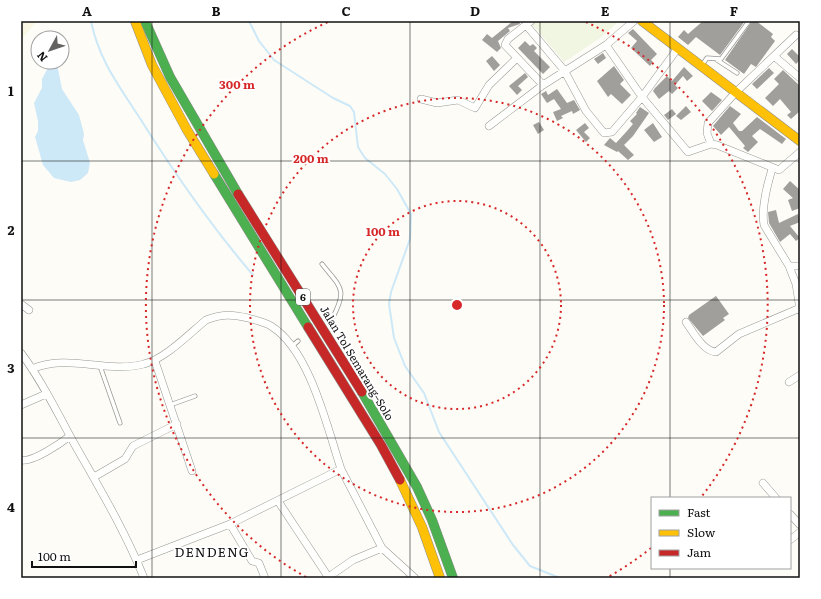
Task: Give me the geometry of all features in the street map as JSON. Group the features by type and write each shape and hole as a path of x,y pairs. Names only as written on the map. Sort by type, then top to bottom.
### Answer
{"main road":[{"name":"Jalan Tol Semarang–Solo","path":"135,21 152,65 187,130 381,445 408,492 421,523 440,578"},
{"name":"Jalan Tol Semarang–Solo","path":"145,21 170,77 236,191 370,405 416,486 432,520 453,578"},
{"path":"642,21 800,141"}],"street":[{"path":"489,126 542,85 606,45 634,21"},
{"path":"542,85 505,45 505,42 529,23 564,70 586,111 604,133 612,132 642,97 678,48"},
{"path":"711,144 707,133 708,123 736,92 796,34"},
{"path":"606,45 642,97 688,152 711,144 726,147 772,169 779,170 800,152"},
{"path":"774,56 800,78"},
{"path":"421,100 437,103 458,100 476,108 489,85 517,58"},
{"path":"686,322 704,345 712,352 716,352 739,334 800,309 796,284 789,266 770,236 763,218 772,169"},
{"path":"789,266 800,266"},
{"path":"21,304 29,310"},
{"path":"32,369 44,364 60,362 135,366 155,361 206,320 216,316 230,314 260,321 271,326 291,347 304,365 312,380 341,469 382,548 416,578"},
{"path":"21,353 32,369 122,527 144,578"},
{"path":"155,361 192,471"},
{"path":"789,382 800,374"},
{"path":"21,404 46,394"},
{"path":"94,477 125,459 133,446 177,424"},
{"path":"21,460 26,461 57,445 70,436"},
{"path":"136,560 230,524 341,469"},
{"path":"763,484 775,497"},
{"path":"278,501 328,578 352,560 382,548"},
{"path":"791,515 800,525"},
{"path":"230,524 252,561 259,563 265,578"},
{"path":"791,539 800,532"}],"lane":[{"path":"717,60 723,56 749,21"},
{"path":"702,66 707,58 717,60 737,73"},
{"path":"322,264 340,286 342,291 342,296 332,319"},
{"path":"291,347 298,341"},
{"path":"99,365 120,423"},
{"path":"169,406 195,396"}],"shaded area":[{"path":"21,21 37,21 21,40"}],"green space":[{"path":"536,21 619,21 600,38 564,62 532,24"}],"water":[{"path":"47,70 58,70 62,89 79,115 84,134 83,140 90,163 88,173 80,180 71,182 54,178 43,165 35,137 38,131 38,121 34,103 42,88 42,79"}],"building":[{"path":"513,21 519,21 520,24 508,28 510,31 498,41 501,48 497,52 482,40 487,34 492,38"},
{"path":"703,21 745,21 720,55 696,37 688,45 678,37 684,30 688,34"},
{"path":"752,21 756,21 773,34 771,37 775,41 756,67 751,64 744,74 725,60"},
{"path":"633,29 657,54 651,60 653,62 650,66 631,48 637,41 628,33"},
{"path":"525,41 530,46 533,44 537,48 534,51 550,67 543,74 518,48"},
{"path":"792,49 800,57 800,60 796,64 787,54"},
{"path":"603,53 606,58 598,64 594,59"},
{"path":"492,56 500,65 494,71 486,61"},
{"path":"614,66 624,80 620,84 631,95 622,104 611,94 608,97 597,81"},
{"path":"684,67 693,76 687,81 683,76 675,85 678,88 672,94 669,91 659,99 653,91 655,88 667,76 672,81"},
{"path":"769,68 774,73 757,89 752,84"},
{"path":"783,70 800,86 800,111 791,119 787,115 791,112 780,99 773,106 765,98 779,84 774,79"},
{"path":"525,73 528,77 518,86 522,90 517,95 509,86"},
{"path":"557,89 567,103 574,100 580,110 573,114 572,111 561,116 563,118 557,121 553,112 561,109 554,99 547,103 541,94 546,91 548,95"},
{"path":"711,92 722,100 712,111 702,101"},
{"path":"686,106 691,112 681,120 676,116"},
{"path":"730,106 741,114 733,123 739,131 742,131 757,117 786,139 782,144 760,129 752,136 758,142 748,152 743,148 745,146 729,127 721,135 713,126"},
{"path":"640,107 649,113 633,136 624,145 634,155 628,160 618,151 617,152 604,145 610,138 616,143 633,124 630,121 637,114 636,113"},
{"path":"672,109 676,114 668,120 664,115"},
{"path":"539,122 544,130 538,134 533,125"},
{"path":"585,123 589,128 584,132 590,138 586,142 576,130"},
{"path":"653,123 662,137 654,142 644,130"},
{"path":"790,181 800,190 800,208 792,211 788,200 793,198 783,189"},
{"path":"776,210 779,223 798,214 800,222 790,226 800,238 796,241 790,234 780,242 769,223 768,212"},
{"path":"716,296 729,314 723,318 725,320 703,336 688,318 689,315"}],"waterway":[{"path":"91,21 99,49 118,85 194,199 253,275"},
{"path":"249,21 259,41 274,60 333,98 350,106 354,112 358,147 365,158 385,174 397,189 411,214 410,239 391,292 389,304 394,338 405,366 424,393 439,432 513,545 530,566 560,578"}],"traffic: fast":[{"path":"145,21 170,77 238,194"},
{"path":"214,174 308,327"},
{"path":"362,392 417,487 432,520 453,578"}],"traffic: slow":[{"path":"135,21 152,65 187,130 214,174"},
{"path":"642,21 800,141"},
{"path":"400,480 422,527 440,578"}],"traffic: jam":[{"path":"238,194 362,392"},
{"path":"308,327 381,445 400,480"}],"district":[{"name":"DENDENG","path":"212,552"}]}
